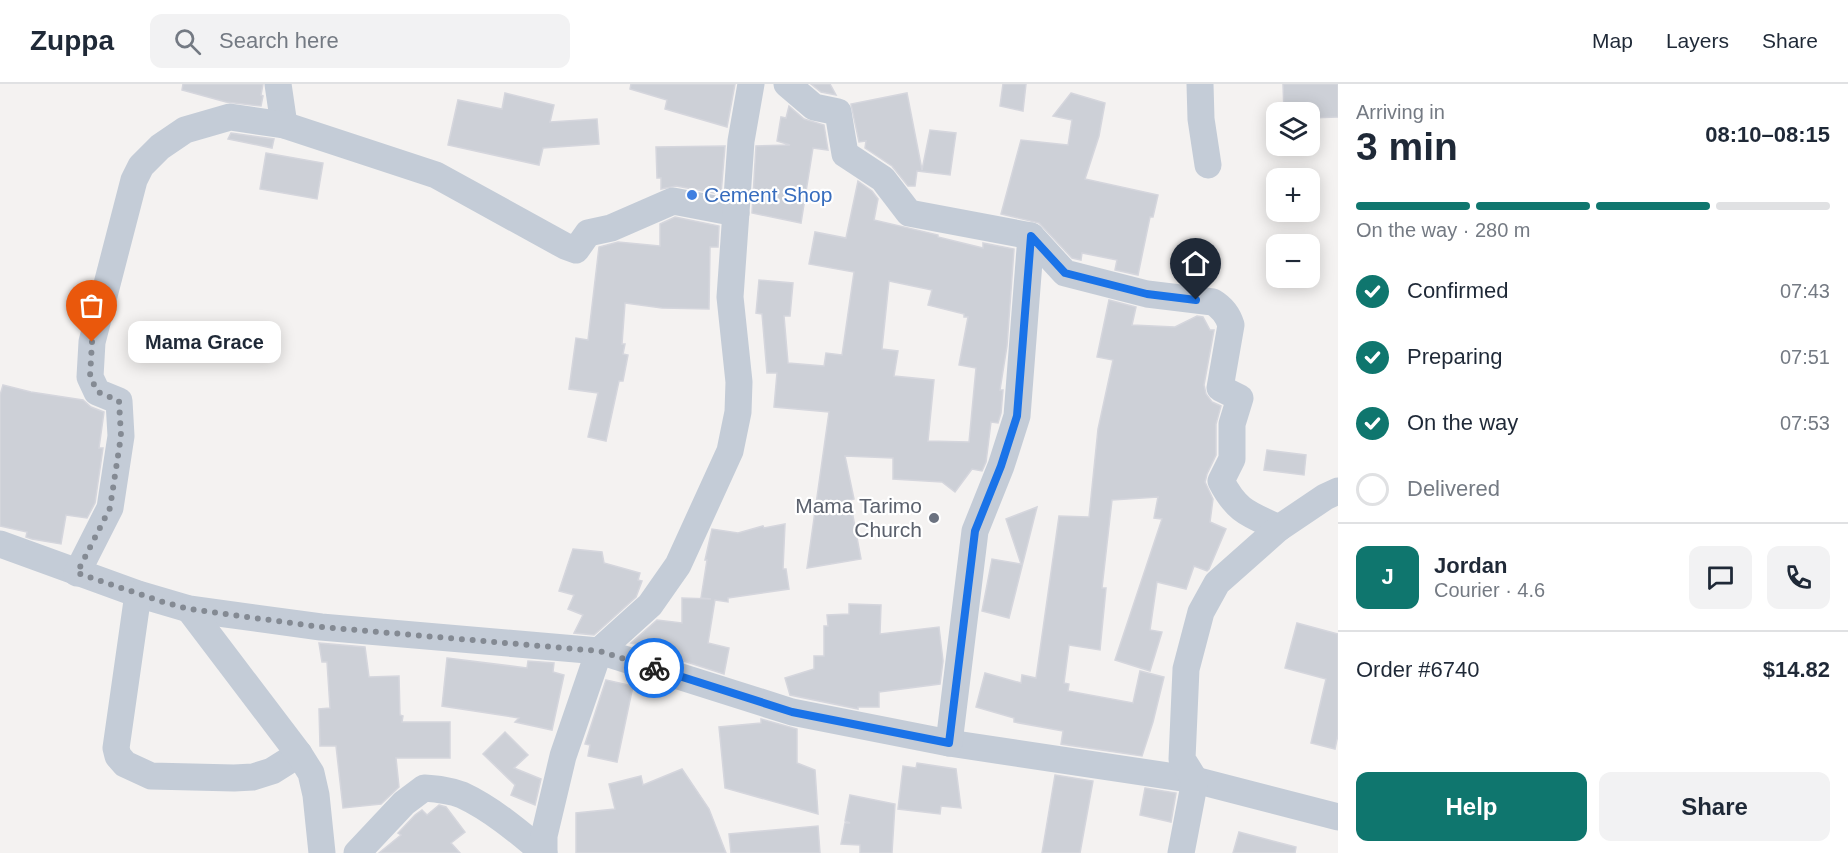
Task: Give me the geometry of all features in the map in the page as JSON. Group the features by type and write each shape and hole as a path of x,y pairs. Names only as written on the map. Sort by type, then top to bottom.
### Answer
{"street":[{"path":"278,84 284,125"},
{"path":"544,853 544,836 563,756 599,651 650,605 678,565 730,450 738,412 739,382 730,297 741,141 751,84"},
{"path":"787,84 814,107 838,112 845,153 883,179 909,213 1031,236 1065,273 1147,294 1213,302 1224,311 1231,326 1220,387 1240,398 1232,424 1232,459 1221,481 1230,498 1243,510 1279,528"},
{"path":"1200,84 1201,119 1208,165"},
{"path":"77,573 110,508 121,436 119,401 98,392 90,377 92,342 134,180 141,166 160,147 186,130 230,117 284,125 436,175 576,250 588,232 610,228 673,201 736,213"},
{"path":"949,743 975,531 1001,466 1017,416 1031,236"},
{"path":"1181,853 1195,780 1182,759 1186,669 1201,612 1217,583 1279,528 1338,490"},
{"path":"0,544 138,594 189,609 321,627 599,651 792,712 949,743 1195,780 1338,817"},
{"path":"138,594 116,748 124,764 151,776 244,778 272,771 299,754"},
{"path":"189,609 311,773 316,795 322,853"},
{"path":"357,853 404,803 424,788 442,789 461,795 517,830 544,853"}],"building":[{"path":"183,84 263,84 261,106 226,102 182,90"},
{"path":"631,84 735,84 727,127 665,109 667,100 630,89"},
{"path":"811,84 830,84 836,95 821,92"},
{"path":"1003,84 1026,84 1023,111 1000,106"},
{"path":"1283,84 1338,84 1338,117 1320,118 1320,102 1284,102"},
{"path":"505,93 554,105 550,122 597,119 599,144 543,148 539,165 448,145 458,100 502,109"},
{"path":"907,93 922,170 930,130 956,133 950,175 917,171 915,186 908,186 892,166 865,148 866,141 859,142 851,104"},
{"path":"1071,93 1105,103 1099,136 1085,179 1158,195 1153,217 1150,217 1138,275 1115,270 1117,260 1082,253 1081,260 1072,258 1039,223 1001,214 1021,140 1068,145 1072,120 1053,116"},
{"path":"789,106 804,119 824,125 828,150 813,148 801,223 752,213 756,146 790,145 777,141 781,117 786,118"},
{"path":"231,133 274,139 272,148 228,139"},
{"path":"725,146 721,194 676,186 661,189 661,178 657,178 656,147"},
{"path":"266,153 323,163 317,199 260,189"},
{"path":"858,181 872,191 878,199 874,220 983,248 983,243 1014,249 1007,346 1000,390 1003,390 1001,413 998,423 991,422 986,462 982,471 972,469 955,492 942,482 893,479 893,458 845,456 854,499 850,500 861,559 807,568 829,412 774,407 777,373 767,373 762,314 756,313 759,280 793,283 790,316 784,316 788,363 824,366 826,353 842,355 854,272 809,264 815,232 846,238","holes":["889,281 932,290 928,305 968,317 959,365 976,368 969,442 928,441 934,380 894,376 898,351 882,349"]},
{"path":"675,217 719,226 718,247 710,247 709,309 662,308 625,303 622,344 625,344 623,354 628,355 623,381 619,381 606,441 588,437 598,393 569,389 576,338 588,340 599,247 618,242 660,246 660,224"},
{"path":"1109,300 1136,307 1132,325 1175,327 1197,316 1203,317 1210,330 1214,330 1204,385 1206,394 1212,402 1221,406 1216,424 1216,455 1205,482 1213,499 1210,522 1226,529 1209,569 1207,571 1194,566 1186,589 1157,582 1150,630 1162,632 1150,671 1115,660 1162,519 1154,518 1158,497 1112,500 1102,588 1106,588 1100,650 1069,645 1064,683 1069,684 1068,691 1133,703 1140,671 1164,677 1142,756 1061,744 1063,731 1014,722 1014,718 976,707 985,673 1021,683 1022,675 1036,678 1059,516 1089,517 1098,429 1113,360 1097,357"},
{"path":"3,385 83,400 91,407 104,412 99,448 103,448 95,503 87,518 66,515 61,544 32,539 26,537 27,532 0,526 0,395"},
{"path":"1267,450 1306,455 1304,475 1264,470"},
{"path":"1037,507 1009,618 982,611 992,559 1021,564 1006,519"},
{"path":"785,524 783,569 786,569 789,589 728,598 728,602 715,600 708,643 729,648 724,674 646,649 646,646 631,643 657,620 682,623 682,598 711,599 701,598 707,560 705,560 712,529 738,533 763,526 764,528"},
{"path":"573,549 602,552 604,563 640,573 638,580 642,581 636,597 594,635 574,633 583,615 568,609 574,595 559,591"},
{"path":"849,604 881,605 880,634 939,627 943,661 940,684 879,692 879,707 858,707 858,709 790,695 785,678 814,669 814,656 824,656 824,626 828,626 827,615 849,614"},
{"path":"1297,623 1338,634 1338,735 1335,749 1311,743 1326,679 1285,668"},
{"path":"319,643 365,647 369,677 399,676 402,722 450,722 450,758 396,758 399,787 381,804 343,808 336,746 320,746 319,709 330,708 327,662 322,662"},
{"path":"447,658 527,668 528,661 554,663 553,672 564,675 552,730 515,722 519,718 442,706"},
{"path":"606,680 633,686 617,762 588,756 590,745 585,744"},
{"path":"761,719 797,729 797,763 815,770 818,814 725,788 719,727 761,723"},
{"path":"505,732 528,755 514,768 541,779 535,805 511,795 515,785 483,754"},
{"path":"917,763 956,769 961,808 941,806 940,814 898,809 903,766 916,768"},
{"path":"682,769 709,809 726,853 576,853 576,813 615,809 609,784 641,776 643,785"},
{"path":"1055,775 1093,781 1080,853 1042,853"},
{"path":"1145,788 1176,793 1171,822 1140,815"},
{"path":"850,795 895,804 892,853 860,853 860,845 841,844 845,823 850,823 845,821"},
{"path":"439,805 446,807 465,832 451,843 460,853 379,853 401,835 398,833 415,815 422,810 427,815"},
{"path":"818,826 820,853 731,853 729,834"},
{"path":"1239,832 1296,847 1295,853 1233,853"}],"way so far":[{"path":"92,342 90,377 98,392 119,401 121,436 110,508 77,573 189,609 321,627 599,651 654,668"}],"place":[{"name":"Cement Shop","path":"692,195"},
{"name":"Mama Grace","path":"92,342"},
{"name":"Mama Tarimo Church","path":"934,518"}],"route":[{"path":"654,668 792,712 949,743 975,531 1001,466 1017,416 1031,236 1065,273 1147,294 1196,300"}]}
